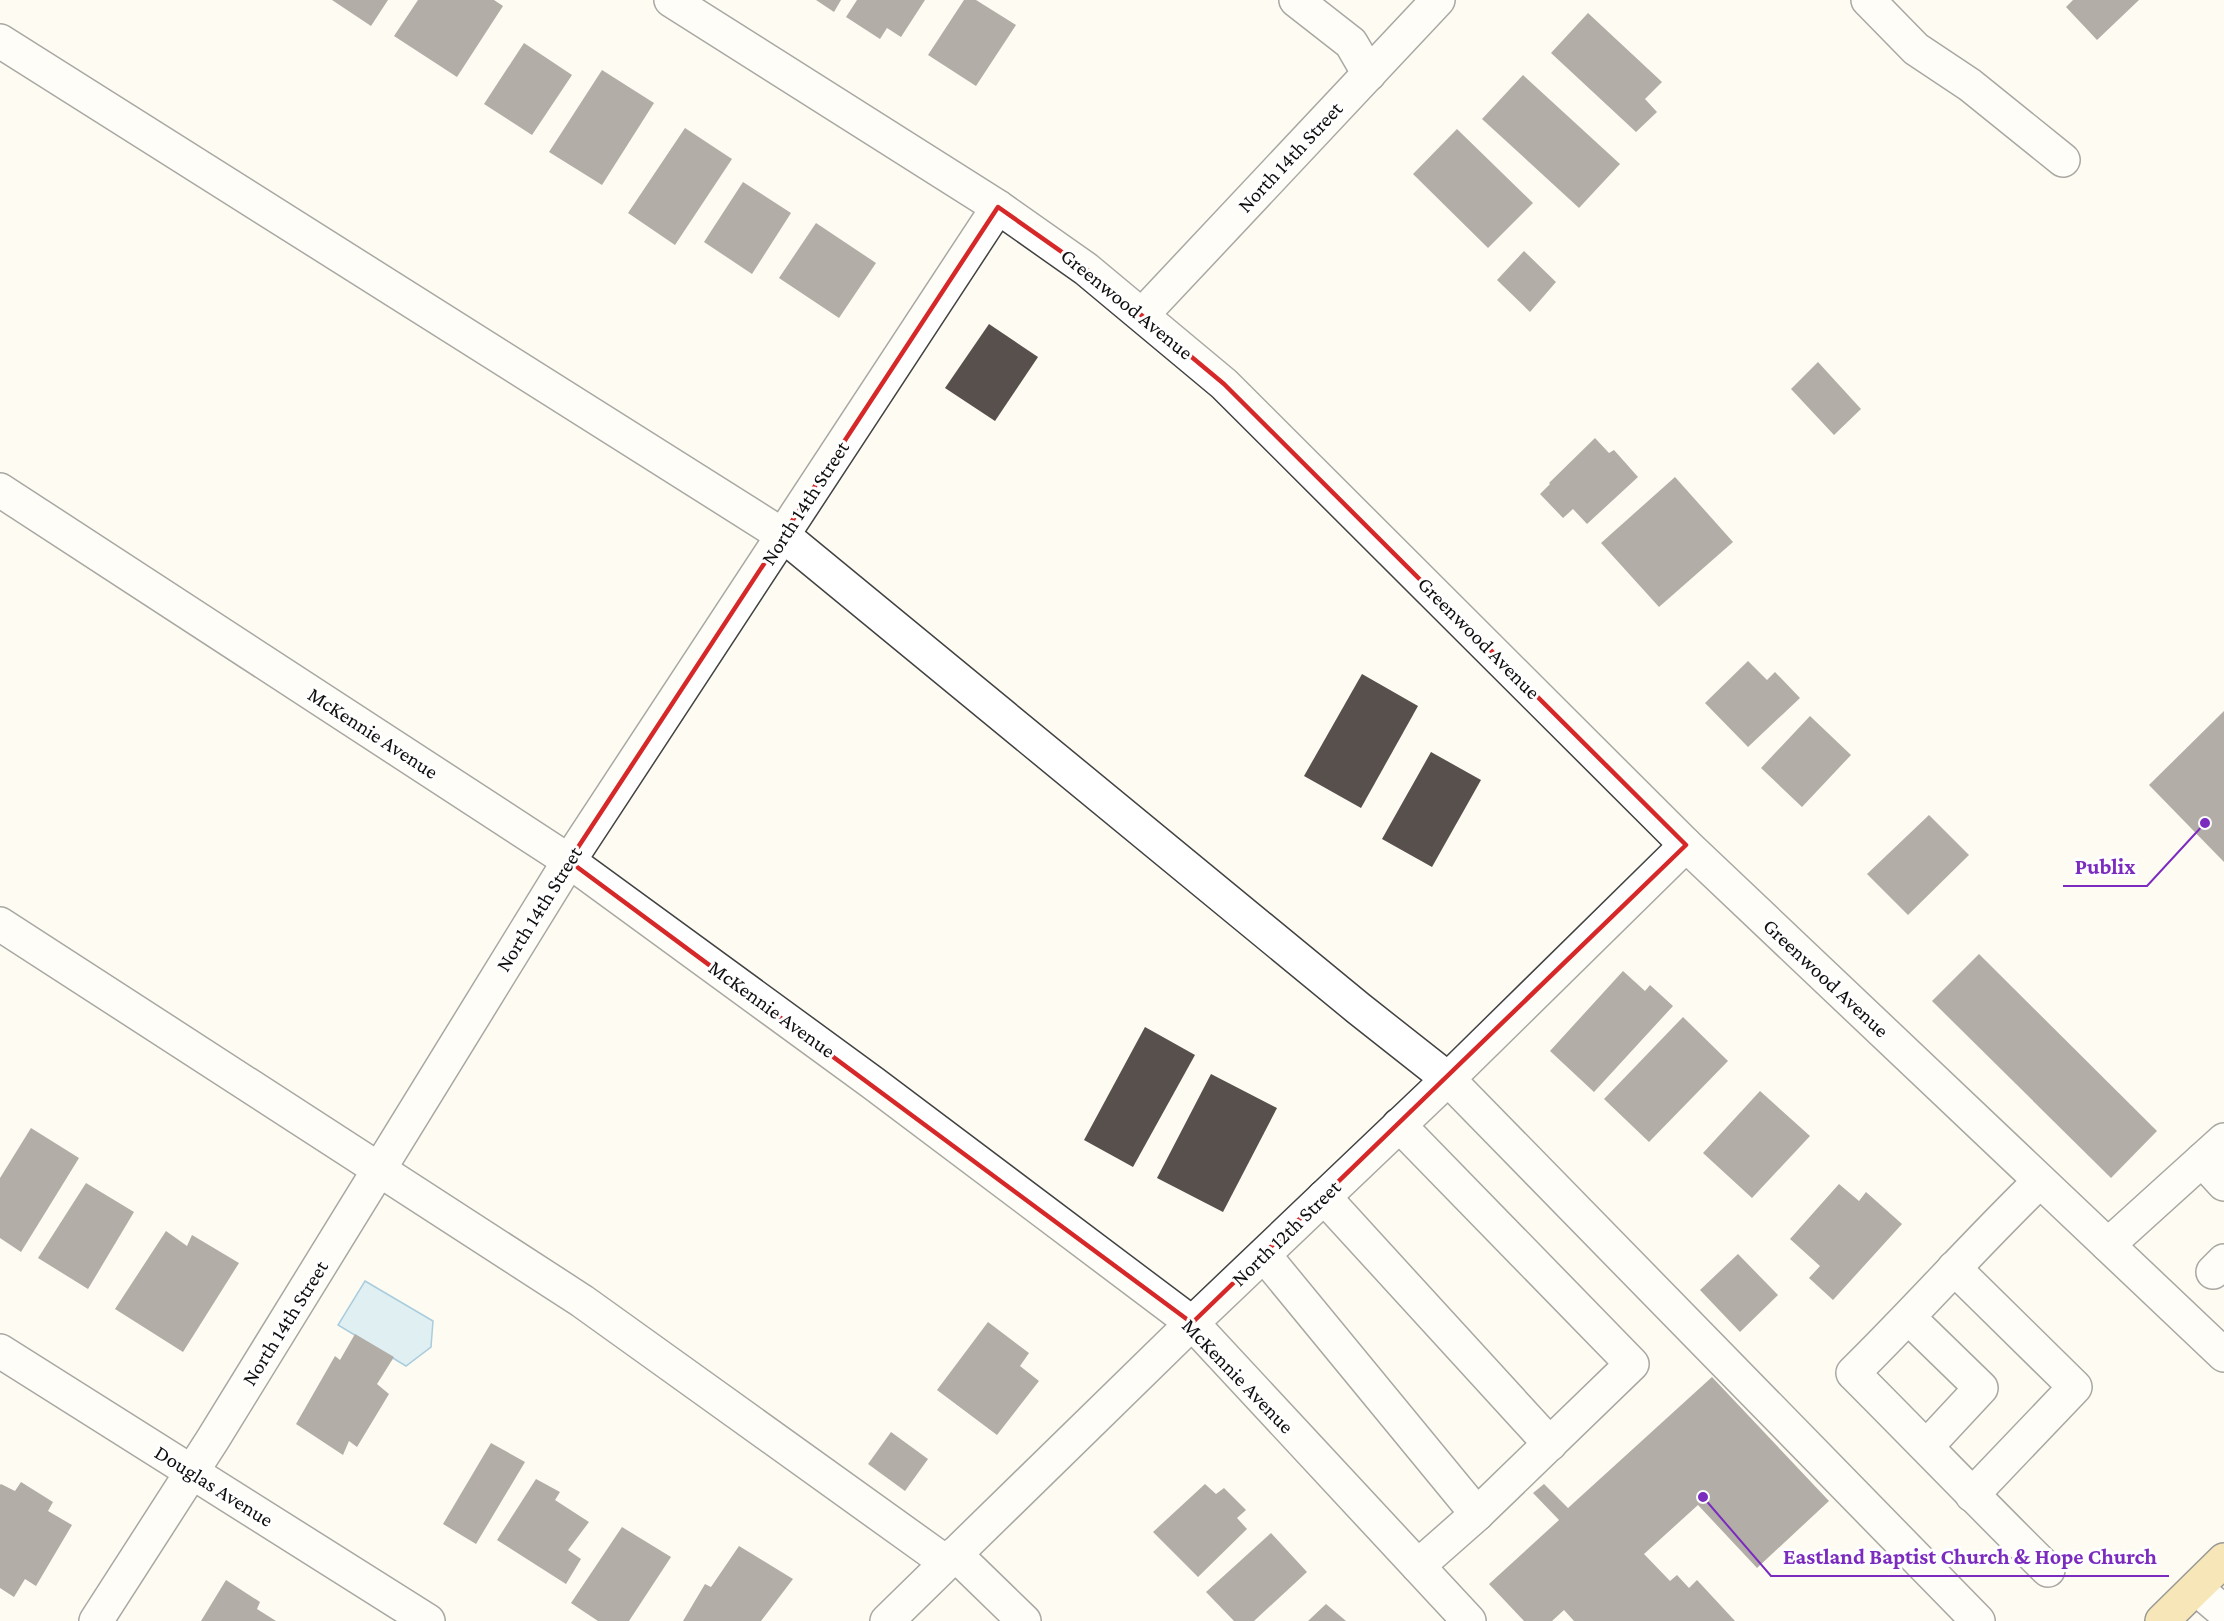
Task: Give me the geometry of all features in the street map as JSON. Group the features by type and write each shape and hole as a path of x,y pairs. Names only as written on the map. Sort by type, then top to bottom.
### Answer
{"main road":[{"path":"2162,1621 2224,1560"}],"street":[{"name":"Greenwood Avenue","path":"671,0 998,207 1086,269 1143,314 1224,384 1686,845 2224,1355"},
{"path":"1296,0 1350,43 1369,74"},
{"name":"North 14th Street","path":"1143,314 1438,0"},
{"path":"1868,0 1916,49 1970,85 2063,160"},
{"path":"0,41 784,536 1331,986 1448,1079 1978,1621"},
{"name":"North 14th Street","path":"96,1621 193,1472 569,861 998,207"},
{"name":"McKennie Avenue","path":"0,490 569,861 873,1083 1192,1323 1469,1621"},
{"name":"North 12th Street","path":"887,1621 1192,1323 1448,1079 1686,845"},
{"path":"0,924 582,1301 951,1558 1024,1621"},
{"path":"1399,1125 1632,1364 1477,1514 1418,1566"},
{"path":"2108,1245 2213,1150 2224,1184"},
{"path":"2040,1181 1853,1372 2048,1570"},
{"path":"1324,1197 1551,1444"},
{"path":"1264,1254 1477,1514"},
{"path":"1954,1268 2075,1387 1972,1495"},
{"path":"1908,1318 1981,1388 1927,1446"},
{"name":"Douglas Avenue","path":"0,1351 428,1621"},
{"path":"2196,1588 2224,1612"}],"highlighted area":[{"path":"998,207 1086,269 1224,384 1686,845 1192,1323 569,861"}],"water":[{"path":"365,1281 433,1321 431,1347 406,1366 338,1325"}],"building":[{"path":"332,0 388,0 371,26"},
{"path":"418,0 494,0 503,6 457,77 394,36"},
{"path":"816,0 841,0 834,12"},
{"path":"857,0 925,0 901,37 887,28 880,39 846,17"},
{"path":"964,0 976,0 1016,25 976,86 928,55"},
{"path":"2073,0 2139,0 2097,40 2066,7"},
{"path":"1588,13 1662,82 1645,99 1657,112 1636,132 1551,53"},
{"path":"524,43 572,75 532,135 484,104"},
{"path":"602,70 654,103 602,185 549,152"},
{"path":"1523,75 1620,164 1579,208 1482,119"},
{"path":"685,128 732,159 675,245 628,213"},
{"path":"1457,129 1533,203 1488,248 1413,174"},
{"path":"743,182 791,213 752,274 704,242"},
{"path":"816,223 876,263 839,318 779,278"},
{"path":"1524,251 1556,282 1530,312 1497,280"},
{"path":"989,324 1038,357 995,421 945,388"},
{"path":"1818,362 1861,409 1834,435 1791,389"},
{"path":"1595,438 1609,453 1614,450 1638,477 1587,524 1573,509 1563,518 1540,494"},
{"path":"1675,477 1733,542 1659,607 1601,543"},
{"path":"1748,661 1767,680 1775,672 1800,698 1748,747 1705,703"},
{"path":"1362,674 1418,706 1361,808 1304,776"},
{"path":"2224,711 2224,862 2149,785"},
{"path":"1810,716 1851,755 1802,807 1761,768"},
{"path":"1431,752 1481,780 1432,867 1382,839"},
{"path":"1929,815 1969,855 1908,915 1867,874"},
{"path":"1979,954 2157,1131 2111,1178 1932,1001"},
{"path":"1623,971 1645,991 1650,985 1673,1006 1594,1092 1550,1051"},
{"path":"1683,1017 1728,1061 1649,1142 1604,1099"},
{"path":"1145,1027 1195,1055 1133,1167 1084,1140"},
{"path":"1211,1074 1277,1108 1223,1212 1157,1178"},
{"path":"1760,1091 1810,1136 1752,1198 1703,1153"},
{"path":"31,1128 79,1158 21,1252 0,1238 0,1178"},
{"path":"86,1183 134,1212 88,1289 38,1258"},
{"path":"1839,1184 1859,1201 1866,1192 1902,1224 1833,1300 1809,1278 1820,1266 1790,1239"},
{"path":"166,1231 187,1246 192,1235 239,1263 183,1352 115,1309"},
{"path":"1738,1254 1778,1295 1740,1332 1700,1290"},
{"path":"988,1322 1029,1353 1020,1366 1039,1381 997,1435 937,1390"},
{"path":"355,1334 394,1357 377,1384 389,1394 357,1447 349,1441 343,1455 296,1424 335,1356 340,1360"},
{"path":"1712,1377 1829,1501 1757,1568 1698,1505 1644,1554 1670,1581 1677,1575 1689,1588 1697,1580 1735,1621 1574,1621 1564,1610 1552,1621 1524,1621 1489,1584 1559,1520 1533,1493 1544,1484 1568,1508"},
{"path":"891,1432 928,1459 905,1491 868,1464"},
{"path":"491,1443 525,1462 476,1544 443,1524"},
{"path":"536,1479 560,1492 555,1500 589,1522 568,1550 581,1559 566,1584 497,1540"},
{"path":"21,1482 53,1502 48,1511 72,1525 36,1586 25,1579 14,1597 0,1588 0,1485 15,1491"},
{"path":"1205,1484 1216,1494 1224,1488 1246,1510 1237,1518 1247,1529 1198,1577 1153,1532"},
{"path":"622,1527 671,1557 629,1621 598,1621 571,1603"},
{"path":"1271,1533 1307,1572 1254,1621 1234,1621 1206,1592"},
{"path":"739,1546 793,1579 761,1621 683,1621 705,1584 711,1587"},
{"path":"226,1580 260,1602 257,1609 276,1621 201,1621"},
{"path":"1326,1604 1346,1621 1308,1621"}],"place":[{"name":"Publix","path":"2205,823"},
{"name":"Eastland Baptist Church & Hope Church","path":"1703,1497"}]}
